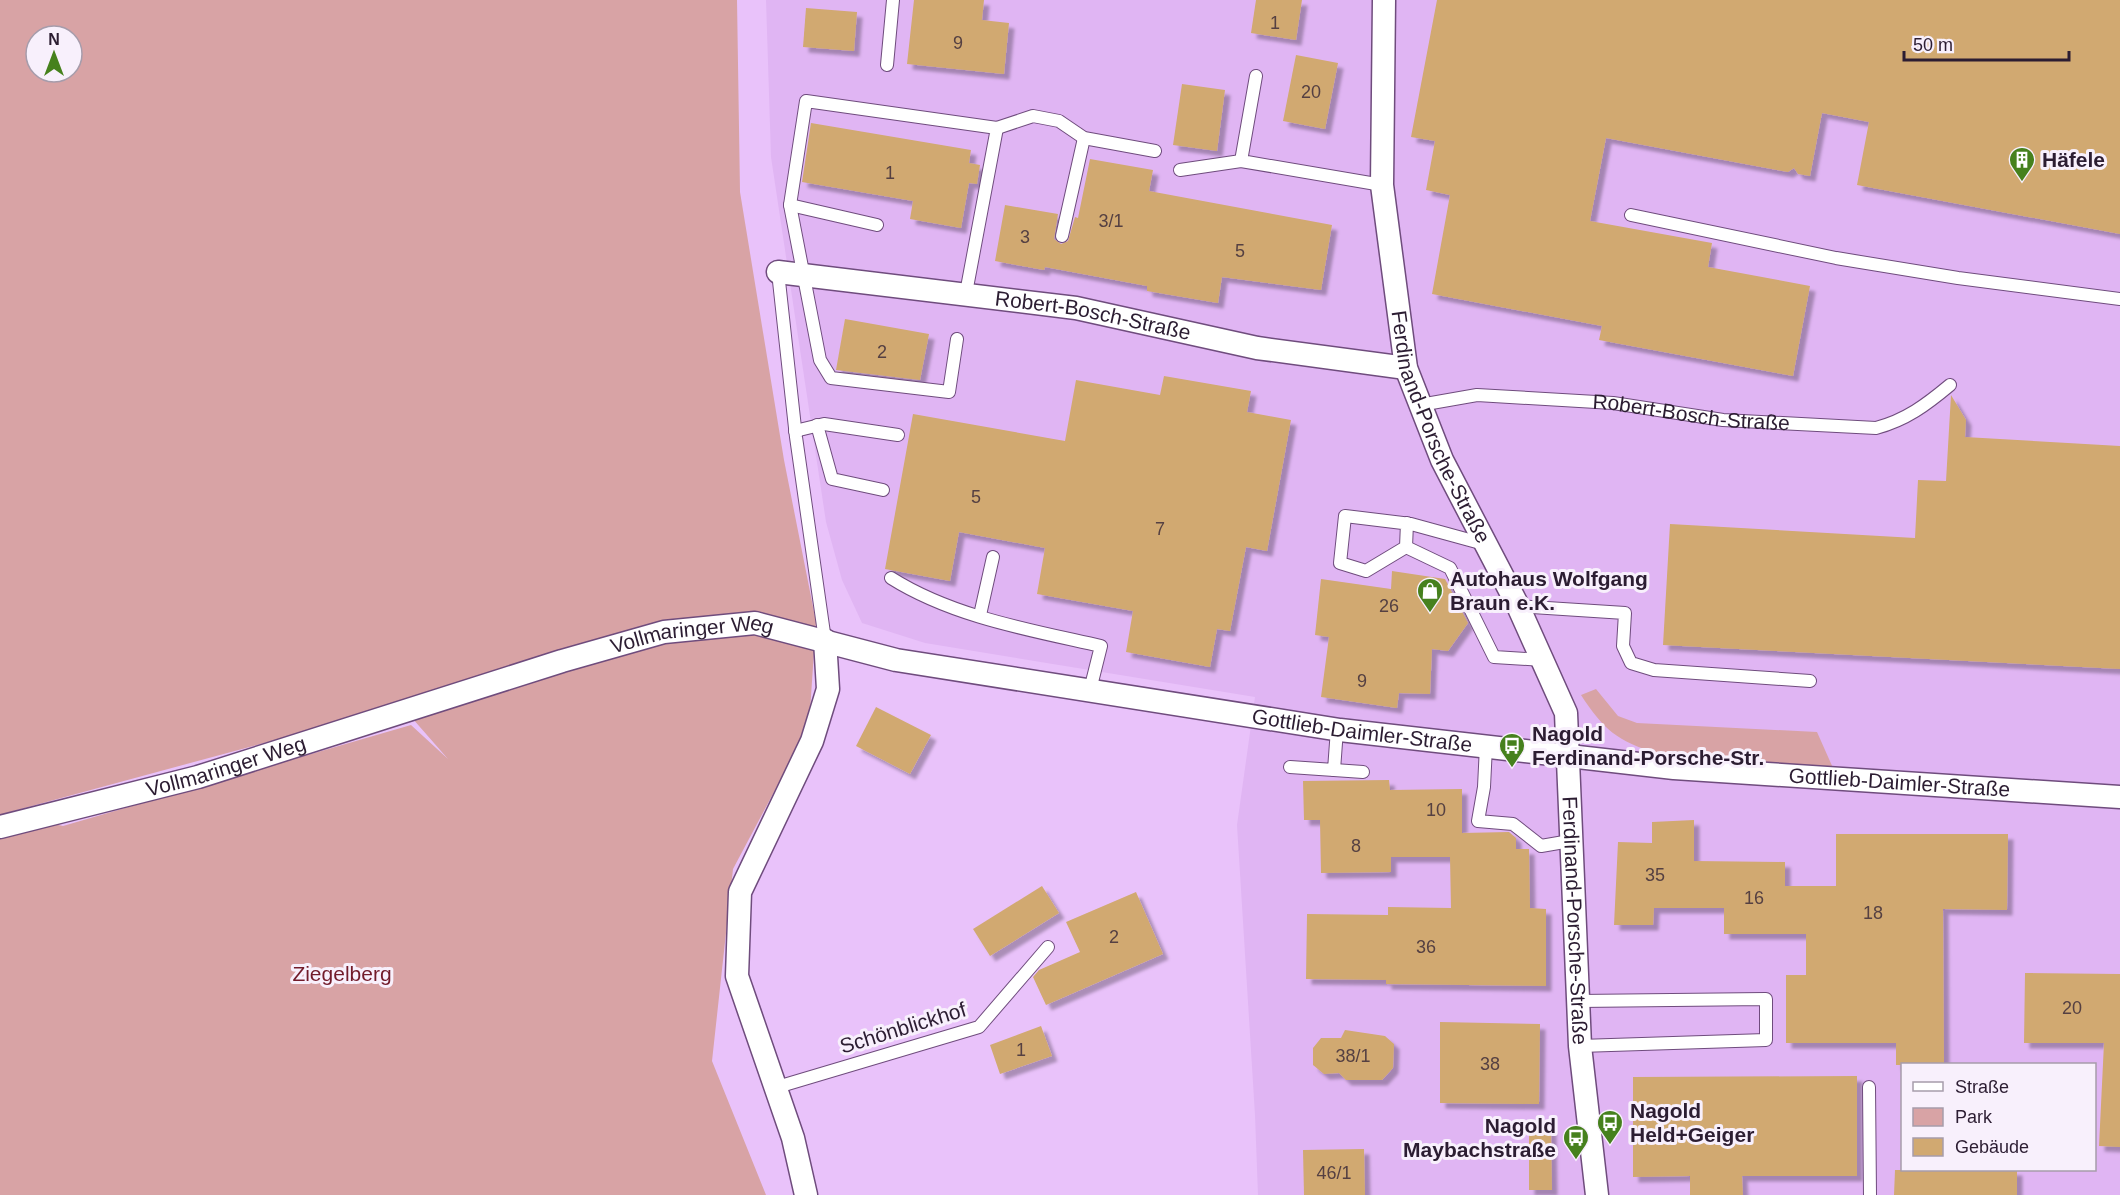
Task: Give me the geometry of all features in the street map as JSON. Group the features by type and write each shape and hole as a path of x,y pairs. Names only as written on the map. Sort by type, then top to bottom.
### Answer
{"street":[{"name":"Ferdinand-Porsche-Straße","path":"1384,0 1382,185 1406,368 1442,460 1518,606 1566,713 1580,1046 1597,1195"},
{"name":"Robert-Bosch-Straße","path":"778,272 1076,308 1257,348 1406,368"},
{"name":"Vollmaringer Weg","path":"0,827 198,777 562,661 664,632 755,623 825,640"},
{"name":"Gottlieb-Daimler-Straße","path":"825,640 896,660 1337,729 1674,768 2120,797"},
{"path":"806,1195 793,1138 737,976 740,892 812,741 828,689 825,640"}],"lane":[{"path":"887,66 894,0"},
{"path":"1241,161 1256,76"},
{"path":"957,339 950,392 831,378 820,360 790,206 806,100 997,128 1034,116 1059,121 1084,138 1155,151"},
{"path":"966,294 997,128"},
{"path":"1062,236 1084,138"},
{"path":"1180,170 1241,161 1382,185"},
{"path":"790,206 877,225"},
{"path":"1631,215 1836,258 1958,278 2120,299"},
{"path":"778,272 795,431 825,640"},
{"name":"Robert-Bosch-Straße","path":"1420,405 1477,395 1613,403 1723,420 1876,428 1896,423 1922,409 1950,385"},
{"path":"795,431 824,424 898,435"},
{"path":"817,425 832,480 883,490"},
{"path":"1406,548 1366,571 1340,563 1345,516 1407,523 1484,544"},
{"path":"1406,548 1407,523"},
{"path":"1406,548 1450,568 1494,657 1543,660"},
{"path":"980,615 993,557"},
{"path":"891,578 933,600 980,615 1101,646 1090,690"},
{"path":"1518,606 1625,613 1623,646 1631,663 1654,670 1810,681"},
{"path":"1334,770 1337,729"},
{"path":"1486,746 1479,821 1513,824 1541,846 1570,841"},
{"path":"1290,767 1363,772"},
{"name":"Schönblickhof","path":"774,1088 979,1027 1048,947"},
{"path":"1578,1001 1766,999 1766,1040 1580,1046"},
{"path":"1869,1087 1870,1195"}],"shaded area":[{"path":"766,0 2120,0 2120,1195 1258,1195 1237,825 1255,697 925,643 862,623 842,580 826,522 771,157"}],"green space":[{"name":"Ziegelberg","path":"0,0 737,0 740,192 784,460 816,622 809,726 733,869 712,1061 766,1195 0,1195","holes":["398,702 448,759 411,725 63,826 6,813 275,740"]},
{"path":"1596,689 1618,716 1637,723 1817,732 1833,768 1657,753 1643,749 1613,733 1597,717 1581,695"}],"building":[{"path":"914,0 984,0 982,20 1009,23 1004,74 907,64"},
{"path":"1256,0 1302,0 1296,40 1251,33"},
{"name":"Häfele","path":"1437,0 2120,0 2120,234 1857,185 1869,122 1822,113 1810,176 1798,174 1794,168 1788,172 1606,138 1590,221 1712,243 1708,267 1810,286 1793,376 1599,340 1602,326 1432,294 1450,195 1426,190 1435,141 1411,137"},
{"path":"806,8 857,12 854,51 803,47"},
{"path":"1296,55 1338,63 1325,129 1283,121"},
{"path":"1182,84 1225,90 1217,151 1173,145"},
{"path":"811,123 971,150 969,163 980,165 977,184 969,183 961,228 910,219 913,201 802,182"},
{"path":"1090,159 1153,170 1149,191 1332,225 1321,290 1222,277 1218,303 1147,291 1147,286 1045,267 1044,270 995,261 1005,205 1058,214 1054,239 1061,244 1068,241 1075,217 1078,218"},
{"path":"845,319 929,334 920,380 836,370"},
{"path":"1164,376 1251,391 1247,412 1291,420 1267,551 1246,547 1230,631 1217,629 1210,667 1126,652 1133,611 1037,594 1045,548 959,532 950,581 885,569 913,414 1065,441 1076,380 1160,395"},
{"path":"1951,395 1966,420 1965,437 2120,446 2120,669 1663,645 1670,524 1915,538 1918,480 1946,481"},
{"path":"1392,571 1445,579 1468,623 1448,651 1432,649 1430,694 1399,693 1397,708 1321,697 1329,637 1315,635 1321,579 1391,589"},
{"path":"876,707 931,735 910,774 856,746"},
{"path":"1389,780 1390,790 1462,789 1462,833 1509,832 1516,838 1516,849 1529,849 1530,908 1546,909 1546,986 1386,984 1386,980 1306,979 1307,914 1388,915 1388,907 1451,908 1450,857 1391,857 1391,872 1321,873 1320,820 1304,820 1303,781"},
{"path":"1694,820 1694,861 1785,862 1785,886 1836,886 1836,834 2008,834 2007,910 1943,909 1944,1063 1896,1065 1896,1043 1786,1043 1786,975 1806,975 1806,934 1724,934 1724,908 1654,908 1653,925 1614,925 1618,842 1652,843 1652,822"},
{"path":"1042,886 1059,913 990,956 973,929"},
{"path":"1136,892 1163,954 1046,1005 1033,977 1039,970 1080,952 1066,922"},
{"path":"2025,973 2120,974 2120,1147 2099,1146 2104,1043 2024,1043"},
{"path":"1440,1022 1540,1024 1539,1104 1440,1103"},
{"path":"1041,1026 1052,1056 1000,1074 990,1045"},
{"path":"1345,1030 1385,1036 1394,1044 1393,1068 1382,1080 1346,1080 1339,1073 1324,1074 1313,1065 1313,1048 1321,1038 1341,1038"},
{"path":"1857,1076 1857,1176 1742,1176 1743,1195 1690,1195 1690,1176 1633,1177 1633,1077"},
{"path":"1529,1127 1551,1127 1552,1190 1529,1190"},
{"path":"1364,1149 1365,1195 1304,1195 1303,1150"},
{"path":"1895,1170 2017,1171 2017,1195 1894,1195"}],"place":[{"name":"Häfele","path":"2022,183"},
{"name":"Autohaus Wolfgang Braun e.K.","path":"1430,614"},
{"name":"Nagold Ferdinand-Porsche-Str.","path":"1512,769"},
{"name":"Nagold Held+Geiger","path":"1610,1146"},
{"name":"Nagold Maybachstraße","path":"1576,1161"}]}
